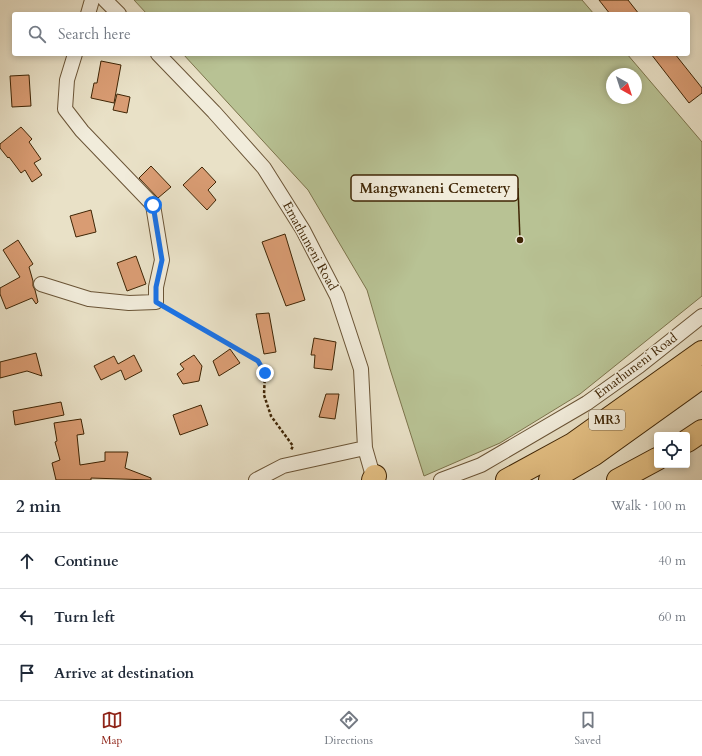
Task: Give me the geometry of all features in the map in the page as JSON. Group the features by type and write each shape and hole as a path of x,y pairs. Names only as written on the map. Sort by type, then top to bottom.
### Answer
{"highway":[{"name":"MR3","path":"507,480 573,444 702,352"},
{"name":"MR3","path":"550,480 593,455 702,376"},
{"path":"690,439 702,431"},
{"path":"618,480 654,461"}],"street":[{"path":"89,12 92,0"},
{"path":"105,0 117,12"},
{"path":"41,284 89,299 129,303 156,302 156,287 162,260 153,205 82,131 65,108 67,80 74,56"},
{"name":"Emathuneni Road","path":"160,56 214,112 264,168 303,230 337,296 361,369 365,448 375,479"},
{"name":"Emathuneni Road","path":"441,480 481,465 587,403 639,366 702,316"},
{"path":"256,480 283,466 365,448"}],"path":[{"path":"156,302 258,361 265,373 264,395 272,416 293,446 283,466"}],"green space":[{"path":"134,0 582,0 592,12 145,12"},
{"path":"185,56 629,56 639,68 606,68 606,104 642,104 642,72 702,142 702,296 580,394 500,443 424,476 367,290 308,190"}],"building":[{"path":"599,0 628,0 637,12 608,12"},
{"path":"653,56 677,56 702,88 702,93 689,103"},
{"path":"101,61 121,65 114,103 91,98 94,83 97,83"},
{"path":"29,75 31,106 12,107 10,76"},
{"path":"117,94 130,97 127,113 113,110"},
{"path":"21,127 32,139 29,142 41,159 34,163 42,175 32,182 25,170 21,173 0,148 0,144"},
{"path":"151,166 171,187 158,198 139,178"},
{"path":"202,167 216,182 208,190 216,200 207,210 183,185"},
{"path":"91,210 96,232 76,237 70,216"},
{"path":"285,234 305,300 286,306 262,242"},
{"path":"18,240 33,264 29,267 38,302 36,304 32,298 6,309 0,294 0,288 20,277 3,250"},
{"path":"136,256 146,284 127,291 117,263"},
{"path":"269,313 276,352 264,354 256,314"},
{"path":"314,338 336,342 332,370 314,368 315,355 311,355"},
{"path":"230,349 240,363 219,376 213,361"},
{"path":"36,353 42,376 27,371 0,378 0,362"},
{"path":"134,355 142,371 125,380 121,370 101,380 94,366 114,356 118,364"},
{"path":"194,355 202,366 199,381 183,384 177,374 184,369 180,364"},
{"path":"326,394 339,394 335,419 319,417"},
{"path":"61,402 64,415 15,425 13,411"},
{"path":"201,405 208,425 180,435 173,415"},
{"path":"81,419 84,434 77,435 80,465 105,461 105,452 128,452 125,468 151,478 151,480 91,478 91,480 56,480 52,463 60,460 55,442 57,441 54,423"}],"place":[{"name":"Mangwaneni Cemetery","path":"520,240"}],"route":[{"path":"153,205 162,260 156,287 156,302 258,361 265,373"}]}
